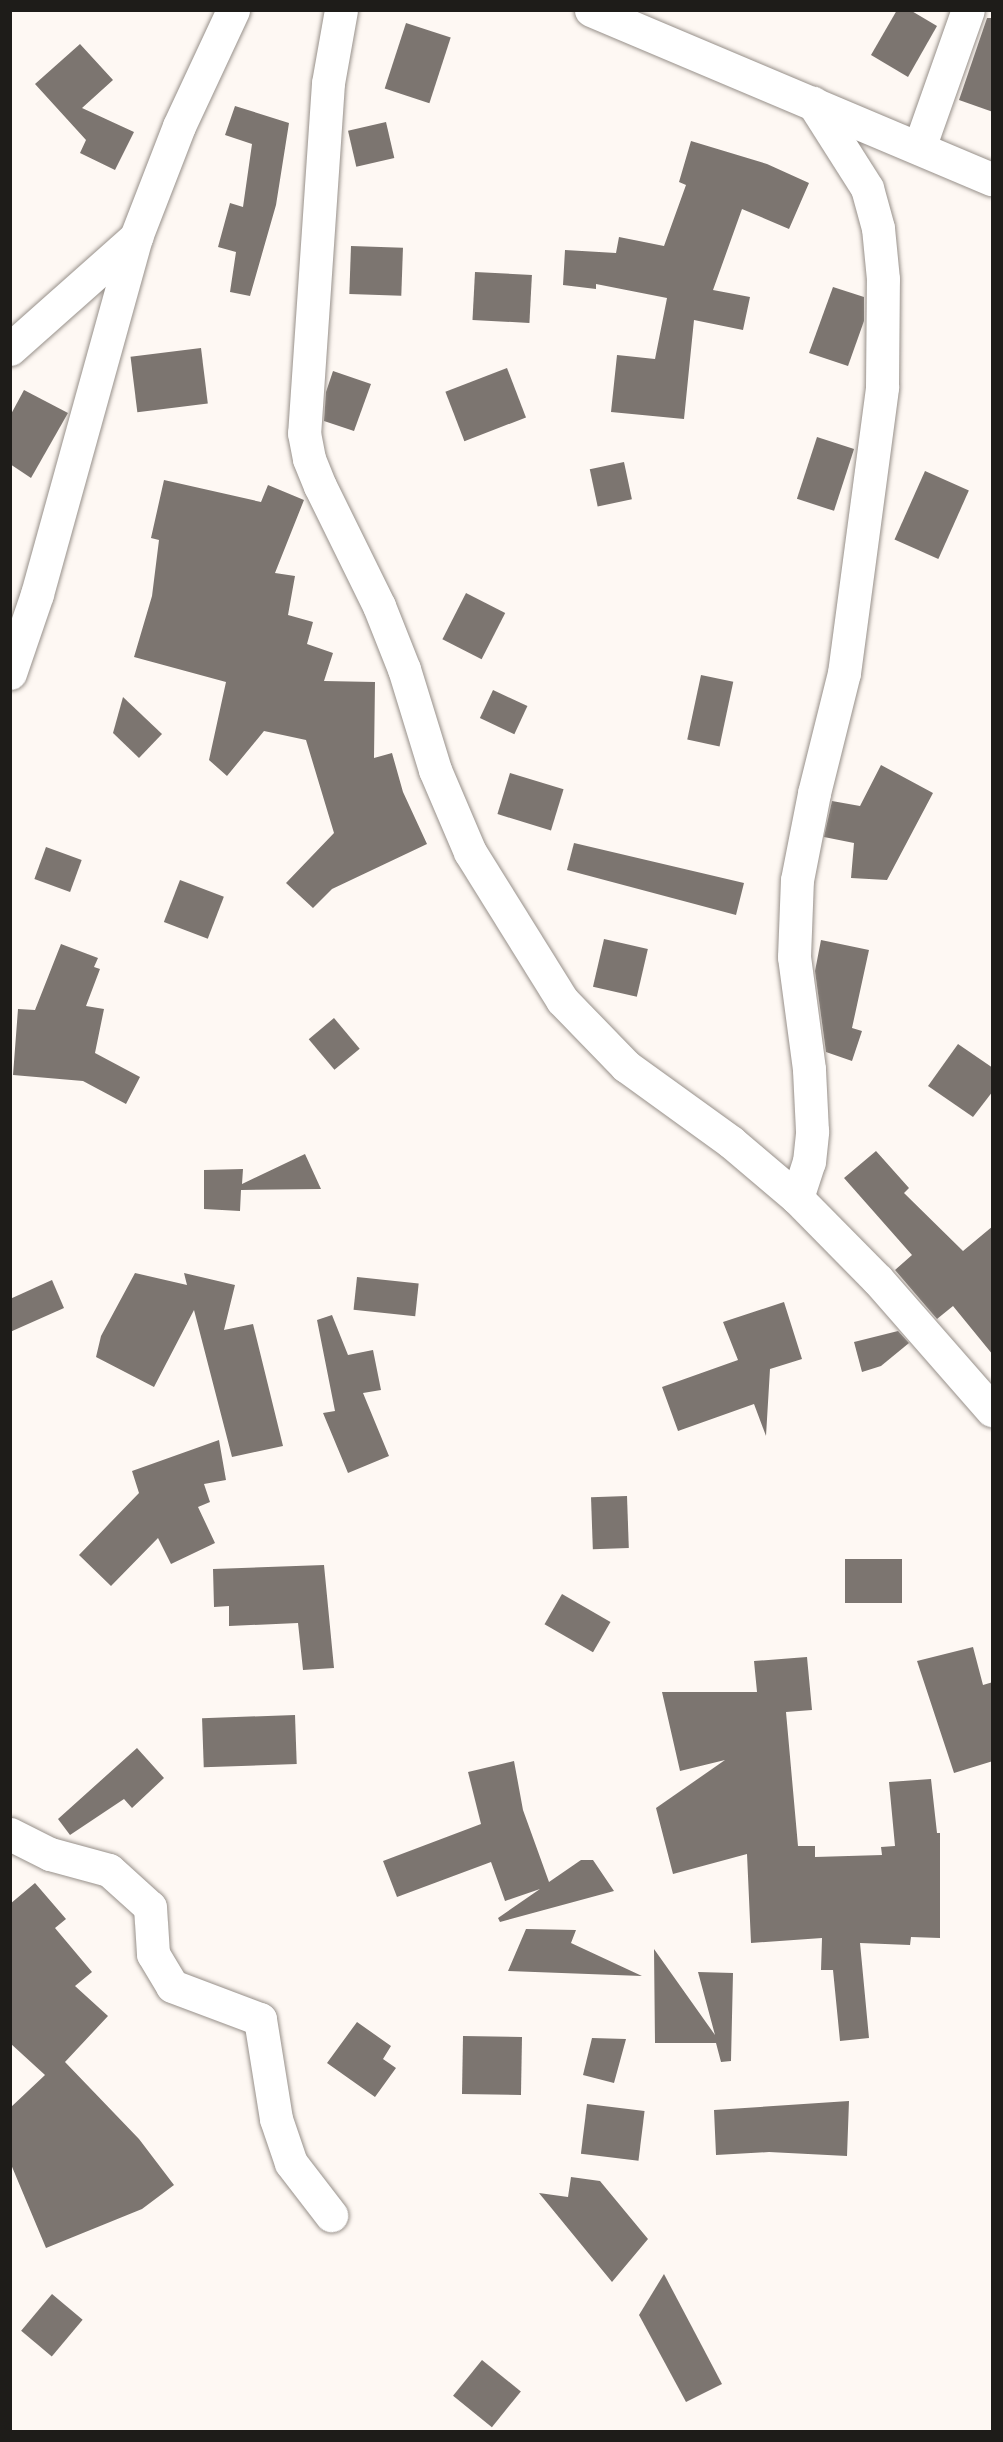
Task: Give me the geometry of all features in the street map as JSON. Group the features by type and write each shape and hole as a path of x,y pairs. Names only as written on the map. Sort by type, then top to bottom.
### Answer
{"street":[{"path":"10,674 37,594 136,237 179,126 234,10"},
{"path":"342,10 328,83 304,433 309,459 379,606 404,669 435,770 470,852 525,944 562,1000 626,1066 730,1142 797,1198 878,1280 993,1410"},
{"path":"591,10 993,179"},
{"path":"919,148 968,10"},
{"path":"797,1198 809,1162 813,1131 794,957 797,880 814,793 844,673 882,387 883,279 878,228 867,188 813,102"},
{"path":"10,349 136,237"},
{"path":"10,1834 50,1854 109,1869 150,1907 153,1954 172,1986 260,2019 276,2119 291,2163 331,2215"}],"building":[{"path":"897,10 910,10 937,26 908,77 871,55"},
{"path":"987,18 993,18 993,112 959,100"},
{"path":"406,23 451,38 429,103 385,89"},
{"path":"80,44 113,80 82,108 134,132 115,170 80,153 86,140 35,84"},
{"path":"235,106 289,123 276,205 250,296 230,292 236,252 218,247 230,203 243,207 252,144 225,135"},
{"path":"386,122 394,158 356,167 348,131"},
{"path":"691,141 767,164 809,183 789,229 742,209 713,290 750,297 743,330 694,320 684,419 611,412 617,355 655,359 667,298 596,284 596,289 563,285 565,250 616,253 619,237 664,246 686,185 679,182"},
{"path":"351,246 403,248 401,296 349,294"},
{"path":"475,272 532,275 529,323 472,320"},
{"path":"833,287 864,297 864,321 848,366 809,353"},
{"path":"201,348 208,404 137,412 131,357"},
{"path":"507,368 526,417 464,441 445,392"},
{"path":"333,371 371,384 354,431 324,421 326,392"},
{"path":"24,390 68,413 31,478 10,464 10,416"},
{"path":"817,437 854,449 834,511 797,499"},
{"path":"624,462 632,499 598,506 590,469"},
{"path":"925,471 969,491 938,559 894,540"},
{"path":"164,480 261,502 268,485 304,500 275,573 295,576 288,615 313,622 307,644 333,653 324,681 375,682 374,758 392,753 403,792 427,844 332,889 313,908 286,883 334,833 306,740 264,731 227,776 209,760 226,682 134,657 152,596 159,540 151,538"},
{"path":"466,593 505,613 482,659 442,639"},
{"path":"701,675 733,682 720,746 687,740"},
{"path":"493,690 527,706 514,734 480,718"},
{"path":"123,697 162,734 139,758 113,733"},
{"path":"881,765 933,793 887,880 851,878 854,843 824,837 832,801 860,806"},
{"path":"510,773 564,789 551,830 497,814"},
{"path":"574,843 744,883 736,915 567,870"},
{"path":"46,847 82,860 70,892 34,879"},
{"path":"180,880 224,897 208,939 164,922"},
{"path":"604,939 648,949 637,997 593,987"},
{"path":"821,940 869,950 852,1028 862,1031 852,1061 826,1052 815,971"},
{"path":"61,944 98,958 94,967 100,969 86,1006 104,1009 95,1053 140,1077 126,1104 83,1081 13,1075 18,1009 35,1010"},
{"path":"334,1018 360,1049 334,1070 309,1039"},
{"path":"958,1044 993,1068 993,1091 973,1117 928,1086"},
{"path":"876,1151 909,1188 904,1193 963,1251 993,1226 993,1355 953,1306 937,1319 895,1270 912,1255 844,1178"},
{"path":"305,1154 321,1189 241,1190 240,1211 204,1209 204,1170 243,1169 242,1184"},
{"path":"135,1273 187,1285 184,1273 235,1285 224,1330 253,1324 283,1446 232,1457 194,1310 154,1387 96,1357 101,1336"},
{"path":"357,1277 419,1283 415,1316 354,1310"},
{"path":"52,1280 64,1308 10,1332 10,1299"},
{"path":"784,1302 802,1359 770,1369 766,1436 754,1404 678,1431 662,1387 738,1360 723,1322"},
{"path":"332,1315 348,1355 373,1350 381,1390 363,1393 389,1456 348,1473 323,1413 335,1411 317,1320"},
{"path":"898,1331 909,1343 881,1366 862,1372 854,1342"},
{"path":"219,1440 226,1480 204,1484 210,1502 198,1507 215,1543 171,1564 158,1538 111,1586 79,1555 139,1493 132,1471"},
{"path":"627,1496 629,1548 593,1549 591,1497"},
{"path":"845,1559 902,1559 902,1603 845,1603"},
{"path":"324,1565 334,1668 303,1670 298,1623 229,1626 229,1606 214,1607 213,1569"},
{"path":"562,1594 610,1622 593,1652 544,1624"},
{"path":"973,1647 983,1685 993,1682 993,1761 954,1773 917,1661"},
{"path":"807,1657 812,1710 786,1712 798,1846 815,1846 815,1857 882,1855 881,1847 895,1846 889,1782 931,1779 937,1833 940,1833 940,1938 911,1937 910,1945 860,1943 869,2038 840,2041 833,1970 821,1970 822,1938 751,1943 747,1854 673,1874 656,1808 725,1760 680,1771 662,1692 757,1692 754,1661"},
{"path":"295,1715 297,1764 204,1767 202,1718"},
{"path":"137,1748 164,1778 132,1808 124,1799 70,1835 58,1819"},
{"path":"514,1761 523,1810 549,1882 581,1860 593,1860 614,1891 500,1922 498,1918 540,1889 505,1901 491,1862 397,1897 383,1861 481,1824 468,1772"},
{"path":"35,1883 66,1919 55,1928 92,1972 75,1986 108,2016 65,2062 139,2139 174,2185 142,2209 46,2248 10,2162 10,2108 45,2075 10,2043 10,1904"},
{"path":"526,1929 576,1930 571,1943 642,1976 508,1971"},
{"path":"654,1949 715,2035 698,1972 733,1973 731,2061 721,2062 716,2043 655,2043"},
{"path":"357,2022 391,2046 383,2059 396,2068 375,2097 327,2063"},
{"path":"463,2036 522,2037 521,2095 462,2094"},
{"path":"592,2038 626,2039 614,2083 583,2075"},
{"path":"849,2101 847,2156 769,2152 716,2155 714,2110"},
{"path":"587,2104 645,2111 638,2161 581,2154"},
{"path":"571,2177 600,2181 648,2239 612,2282 539,2193 568,2197"},
{"path":"664,2274 722,2384 686,2402 639,2315"},
{"path":"52,2294 83,2320 52,2356 21,2331"},
{"path":"482,2360 521,2391 492,2427 453,2396"}]}
